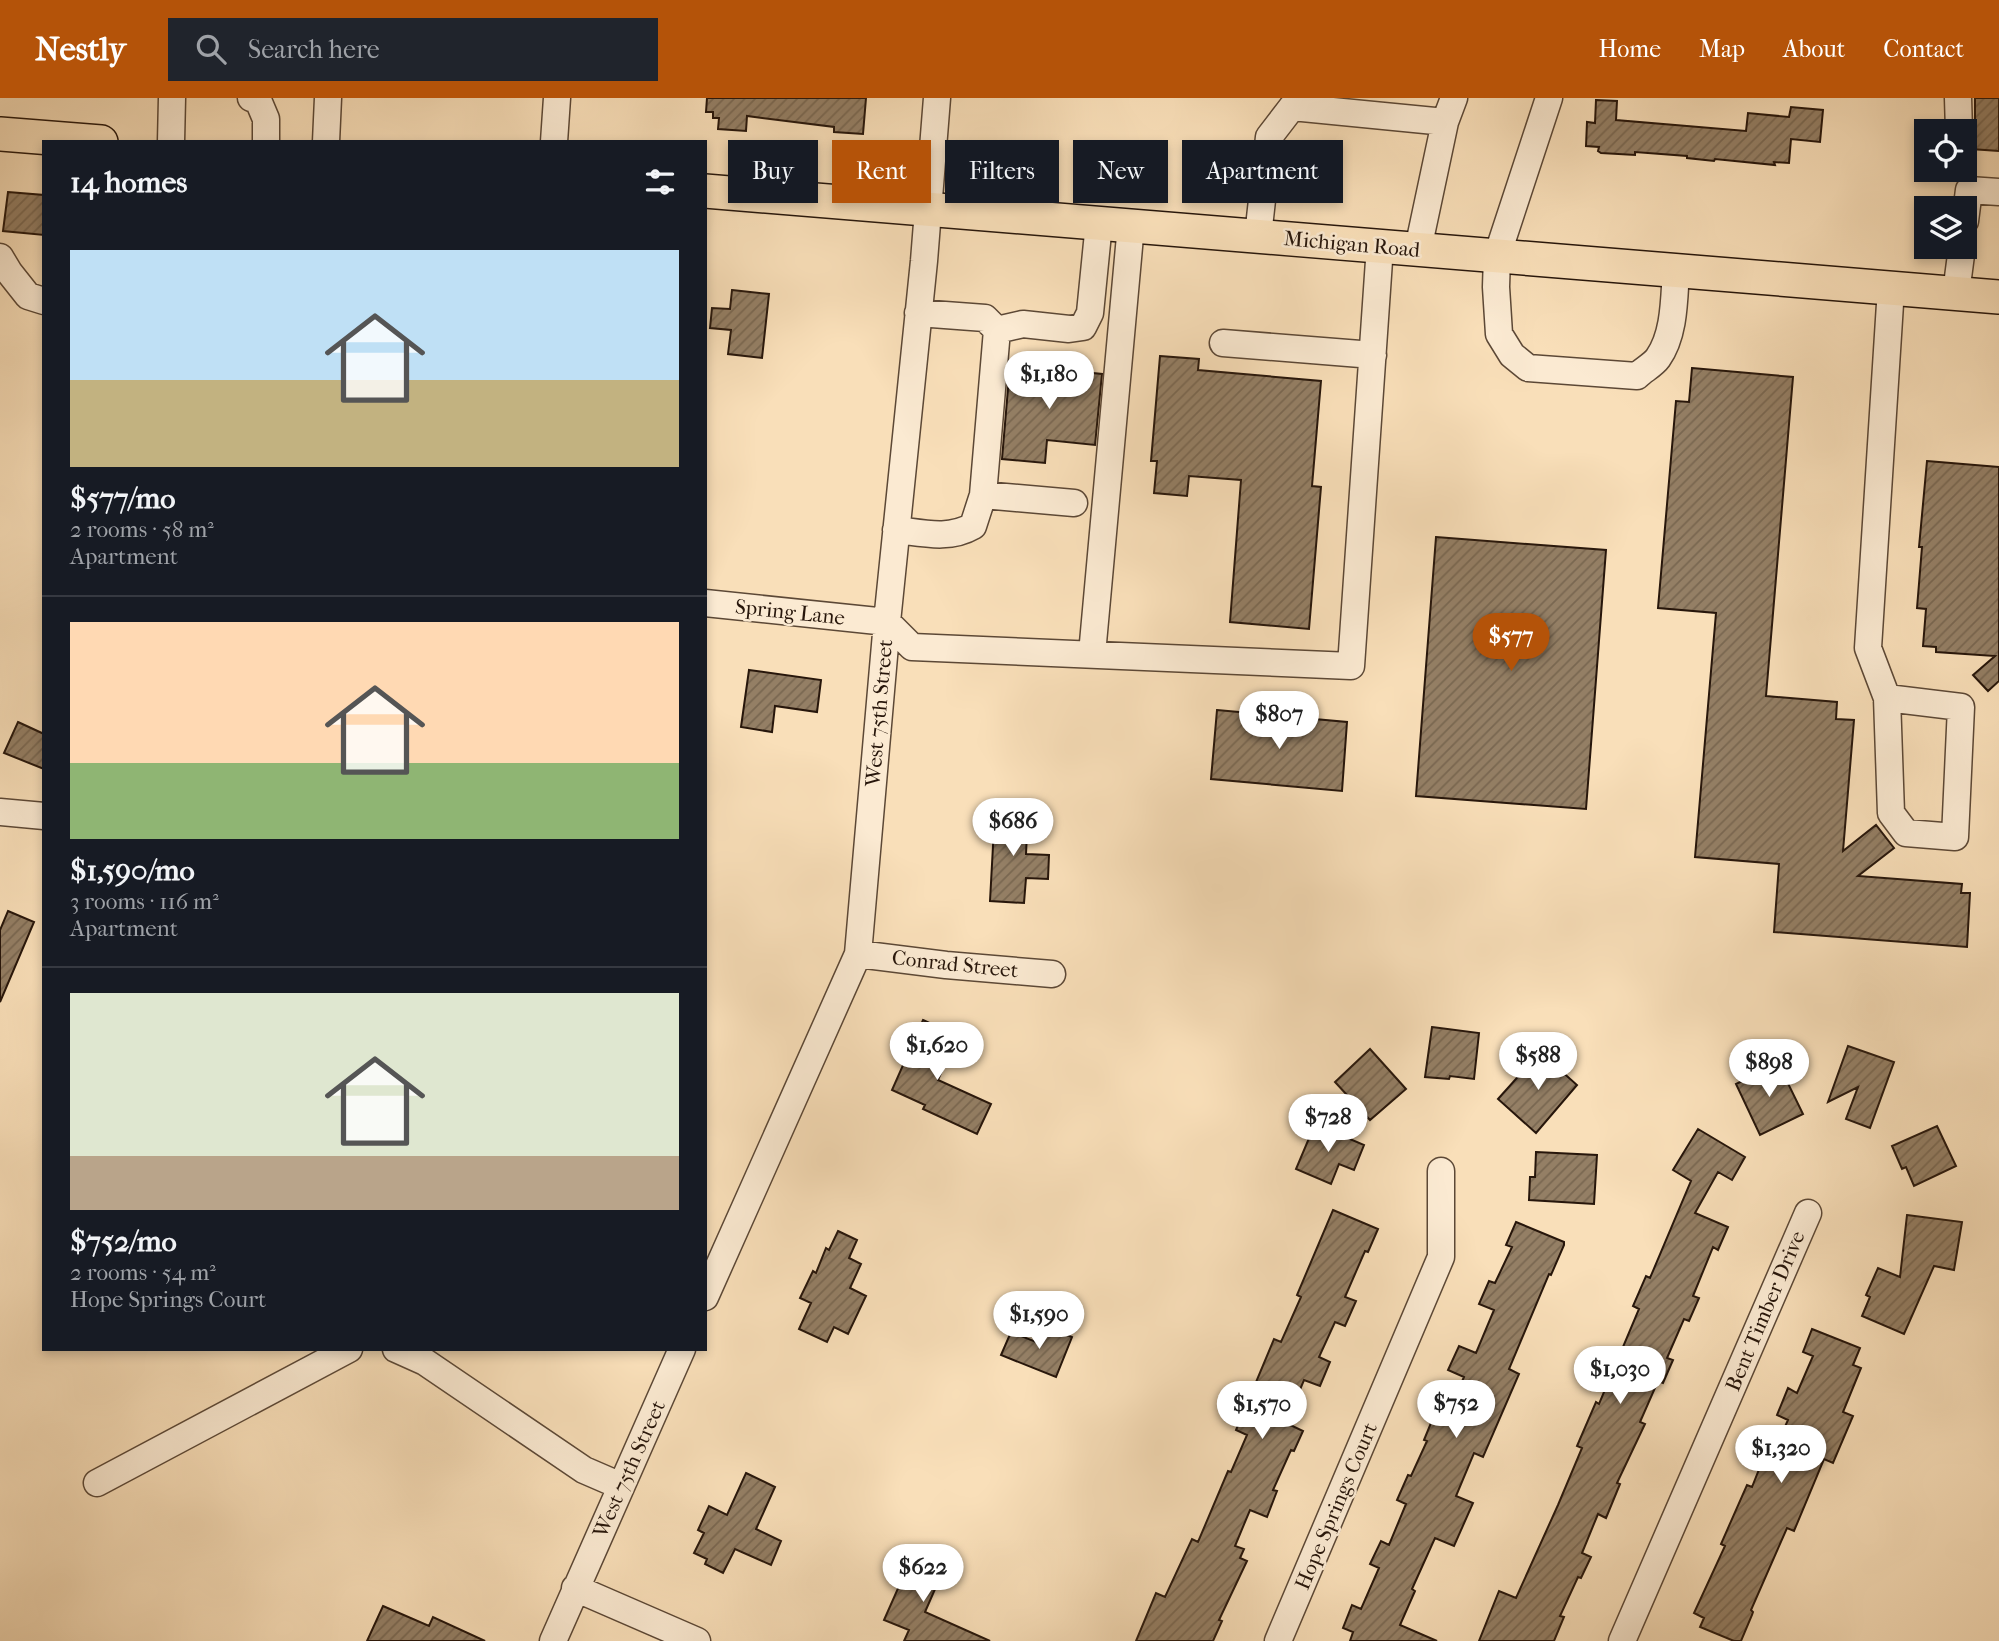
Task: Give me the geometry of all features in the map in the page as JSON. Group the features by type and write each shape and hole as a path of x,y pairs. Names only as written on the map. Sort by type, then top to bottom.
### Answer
{"main road":[{"path":"0,134 76,140"},
{"name":"Michigan Road","path":"707,191 1999,297"}],"street":[{"path":"171,140 172,98"},
{"path":"251,98 258,100 266,119 266,140"},
{"path":"326,140 328,98"},
{"path":"554,140 557,98"},
{"name":"West 75th Street","path":"707,1293 859,954 887,622 937,98"},
{"path":"1549,98 1497,256 1499,334 1512,355 1528,368 1637,376 1658,359 1668,336 1676,270"},
{"path":"1958,98 1959,119"},
{"path":"1258,236 1269,137 1292,107 1450,110 1418,249"},
{"path":"1972,182 1999,192"},
{"path":"997,330 1023,324 1069,329 1083,327 1090,313 1115,224"},
{"path":"1083,654 1115,224"},
{"path":"887,622 912,647 1351,666 1380,246"},
{"path":"0,257 28,296 42,300"},
{"path":"1956,293 1960,259"},
{"path":"1887,698 1961,707 1955,837 1906,833 1891,813 1887,698 1868,648 1891,288"},
{"path":"896,530 943,536 962,533 973,526 983,495 997,330 985,318 918,313"},
{"path":"1223,343 1373,355"},
{"path":"983,495 1074,503"},
{"name":"Spring Lane","path":"707,603 887,622"},
{"path":"0,812 42,816"},
{"name":"Conrad Street","path":"859,954 1052,974"},
{"name":"Hope Springs Court","path":"1278,1641 1441,1257 1441,1171"},
{"name":"Bent Timber Drive","path":"1622,1641 1808,1213"},
{"path":"97,1483 345,1351"},
{"path":"400,1351 425,1362 584,1470 621,1486"},
{"name":"West 75th Street","path":"552,1641 681,1351"},
{"path":"575,1588 696,1641"}],"building":[{"path":"707,98 866,98 863,134 834,132 834,127 747,116 746,131 718,129 719,118 713,118 713,112 706,112"},
{"path":"1975,98 1999,98 1999,151 1977,149"},
{"path":"1596,100 1617,101 1616,120 1746,131 1748,113 1789,117 1791,107 1823,110 1820,142 1791,139 1789,163 1774,162 1775,165 1635,152 1635,155 1601,153 1598,151 1599,147 1586,146 1587,122 1595,123"},
{"path":"8,192 42,195 42,235 3,231"},
{"path":"732,290 769,294 762,358 728,354 731,330 710,328 712,308 730,309"},
{"path":"1160,356 1199,359 1198,370 1321,381 1312,486 1321,487 1309,629 1230,622 1241,480 1189,476 1187,496 1154,493 1157,461 1151,461"},
{"path":"1010,365 1102,374 1095,445 1047,440 1045,463 1002,459"},
{"path":"1692,368 1793,377 1766,696 1837,702 1836,719 1854,720 1843,851 1876,825 1894,848 1858,876 1962,884 1961,893 1970,893 1967,947 1774,932 1779,864 1695,857 1716,613 1658,608 1676,401 1689,402"},
{"path":"1927,461 1999,467 1999,681 1988,691 1973,675 1995,656 1936,652 1936,647 1923,646 1926,609 1917,608 1922,547 1919,547"},
{"path":"1436,537 1606,550 1586,809 1416,796"},
{"path":"749,670 821,680 817,712 775,706 772,732 741,727"},
{"path":"1217,710 1347,722 1342,791 1211,779"},
{"path":"18,722 42,733 42,768 4,753"},
{"path":"995,809 1028,811 1026,854 1049,855 1048,879 1026,878 1024,903 990,901"},
{"path":"8,911 34,922 0,1002 0,930"},
{"path":"923,1020 949,1032 942,1048 950,1052 938,1080 991,1104 977,1134 923,1109 925,1105 892,1090"},
{"path":"1432,1027 1479,1033 1474,1079 1425,1077"},
{"path":"1848,1046 1894,1062 1870,1128 1846,1119 1858,1087 1828,1102"},
{"path":"1370,1049 1406,1089 1370,1120 1335,1082"},
{"path":"1540,1052 1577,1085 1536,1133 1498,1099"},
{"path":"1778,1063 1803,1114 1760,1135 1736,1084"},
{"path":"1315,1124 1364,1145 1354,1170 1339,1164 1331,1184 1296,1169"},
{"path":"1937,1126 1956,1166 1914,1186 1906,1167 1902,1169 1892,1146"},
{"path":"1698,1129 1745,1157 1732,1180 1718,1172 1695,1213 1728,1227 1718,1250 1713,1247 1693,1296 1699,1298 1689,1321 1684,1319 1667,1358 1673,1360 1663,1383 1658,1381 1640,1422 1645,1424 1617,1483 1620,1484 1606,1518 1598,1514 1582,1553 1591,1557 1581,1578 1578,1577 1560,1616 1564,1617 1554,1641 1479,1641 1499,1591 1516,1598 1558,1505 1582,1448 1577,1446 1596,1402 1599,1404 1639,1309 1633,1306 1646,1276 1650,1278 1691,1181 1673,1170"},
{"path":"1536,1152 1597,1155 1594,1204 1529,1200 1530,1177 1535,1177"},
{"path":"1333,1210 1378,1229 1345,1297 1356,1301 1345,1326 1335,1322 1319,1357 1330,1362 1320,1386 1304,1380 1286,1423 1303,1431 1273,1490 1277,1491 1267,1517 1250,1510 1235,1546 1244,1549 1240,1558 1247,1561 1219,1620 1222,1621 1213,1641 1136,1641 1156,1593 1165,1597 1192,1539 1198,1542 1228,1471 1231,1472 1247,1435 1236,1430 1274,1339 1281,1342 1301,1297 1297,1295"},
{"path":"1907,1215 1962,1222 1954,1270 1934,1266 1904,1334 1862,1316 1870,1297 1866,1295 1878,1268 1900,1277"},
{"path":"1516,1222 1564,1242 1564,1245 1509,1369 1519,1374 1483,1457 1474,1453 1456,1496 1473,1503 1454,1546 1435,1538 1412,1589 1415,1591 1400,1625 1437,1641 1350,1641 1353,1632 1343,1628 1352,1605 1361,1609 1379,1568 1370,1564 1381,1541 1389,1545 1406,1504 1397,1500 1427,1441 1424,1440 1433,1418 1444,1422 1464,1377 1448,1370 1459,1346 1476,1353 1494,1310 1479,1304 1489,1281 1495,1283 1512,1247 1506,1245"},
{"path":"838,1231 857,1240 849,1258 861,1264 850,1288 866,1296 848,1334 834,1327 827,1342 799,1329 811,1303 800,1298"},
{"path":"1047,1327 1072,1337 1056,1377 1001,1355 1011,1332 1041,1344"},
{"path":"1812,1329 1860,1348 1853,1365 1861,1368 1843,1412 1853,1416 1833,1463 1824,1459 1794,1531 1787,1528 1751,1610 1753,1612 1741,1641 1734,1641 1700,1627 1704,1618 1694,1613 1725,1546 1721,1544 1747,1485 1752,1487 1760,1467 1766,1469 1788,1420 1777,1415 1788,1388 1797,1393 1813,1356 1803,1352"},
{"path":"746,1473 775,1487 756,1529 781,1541 771,1565 735,1549 723,1573 705,1564 707,1559 694,1553 704,1533 698,1530 709,1506 727,1515"},
{"path":"915,1550 946,1564 925,1612 990,1641 904,1641 909,1630 884,1620"},
{"path":"383,1606 429,1626 433,1617 485,1641 367,1641"}]}
